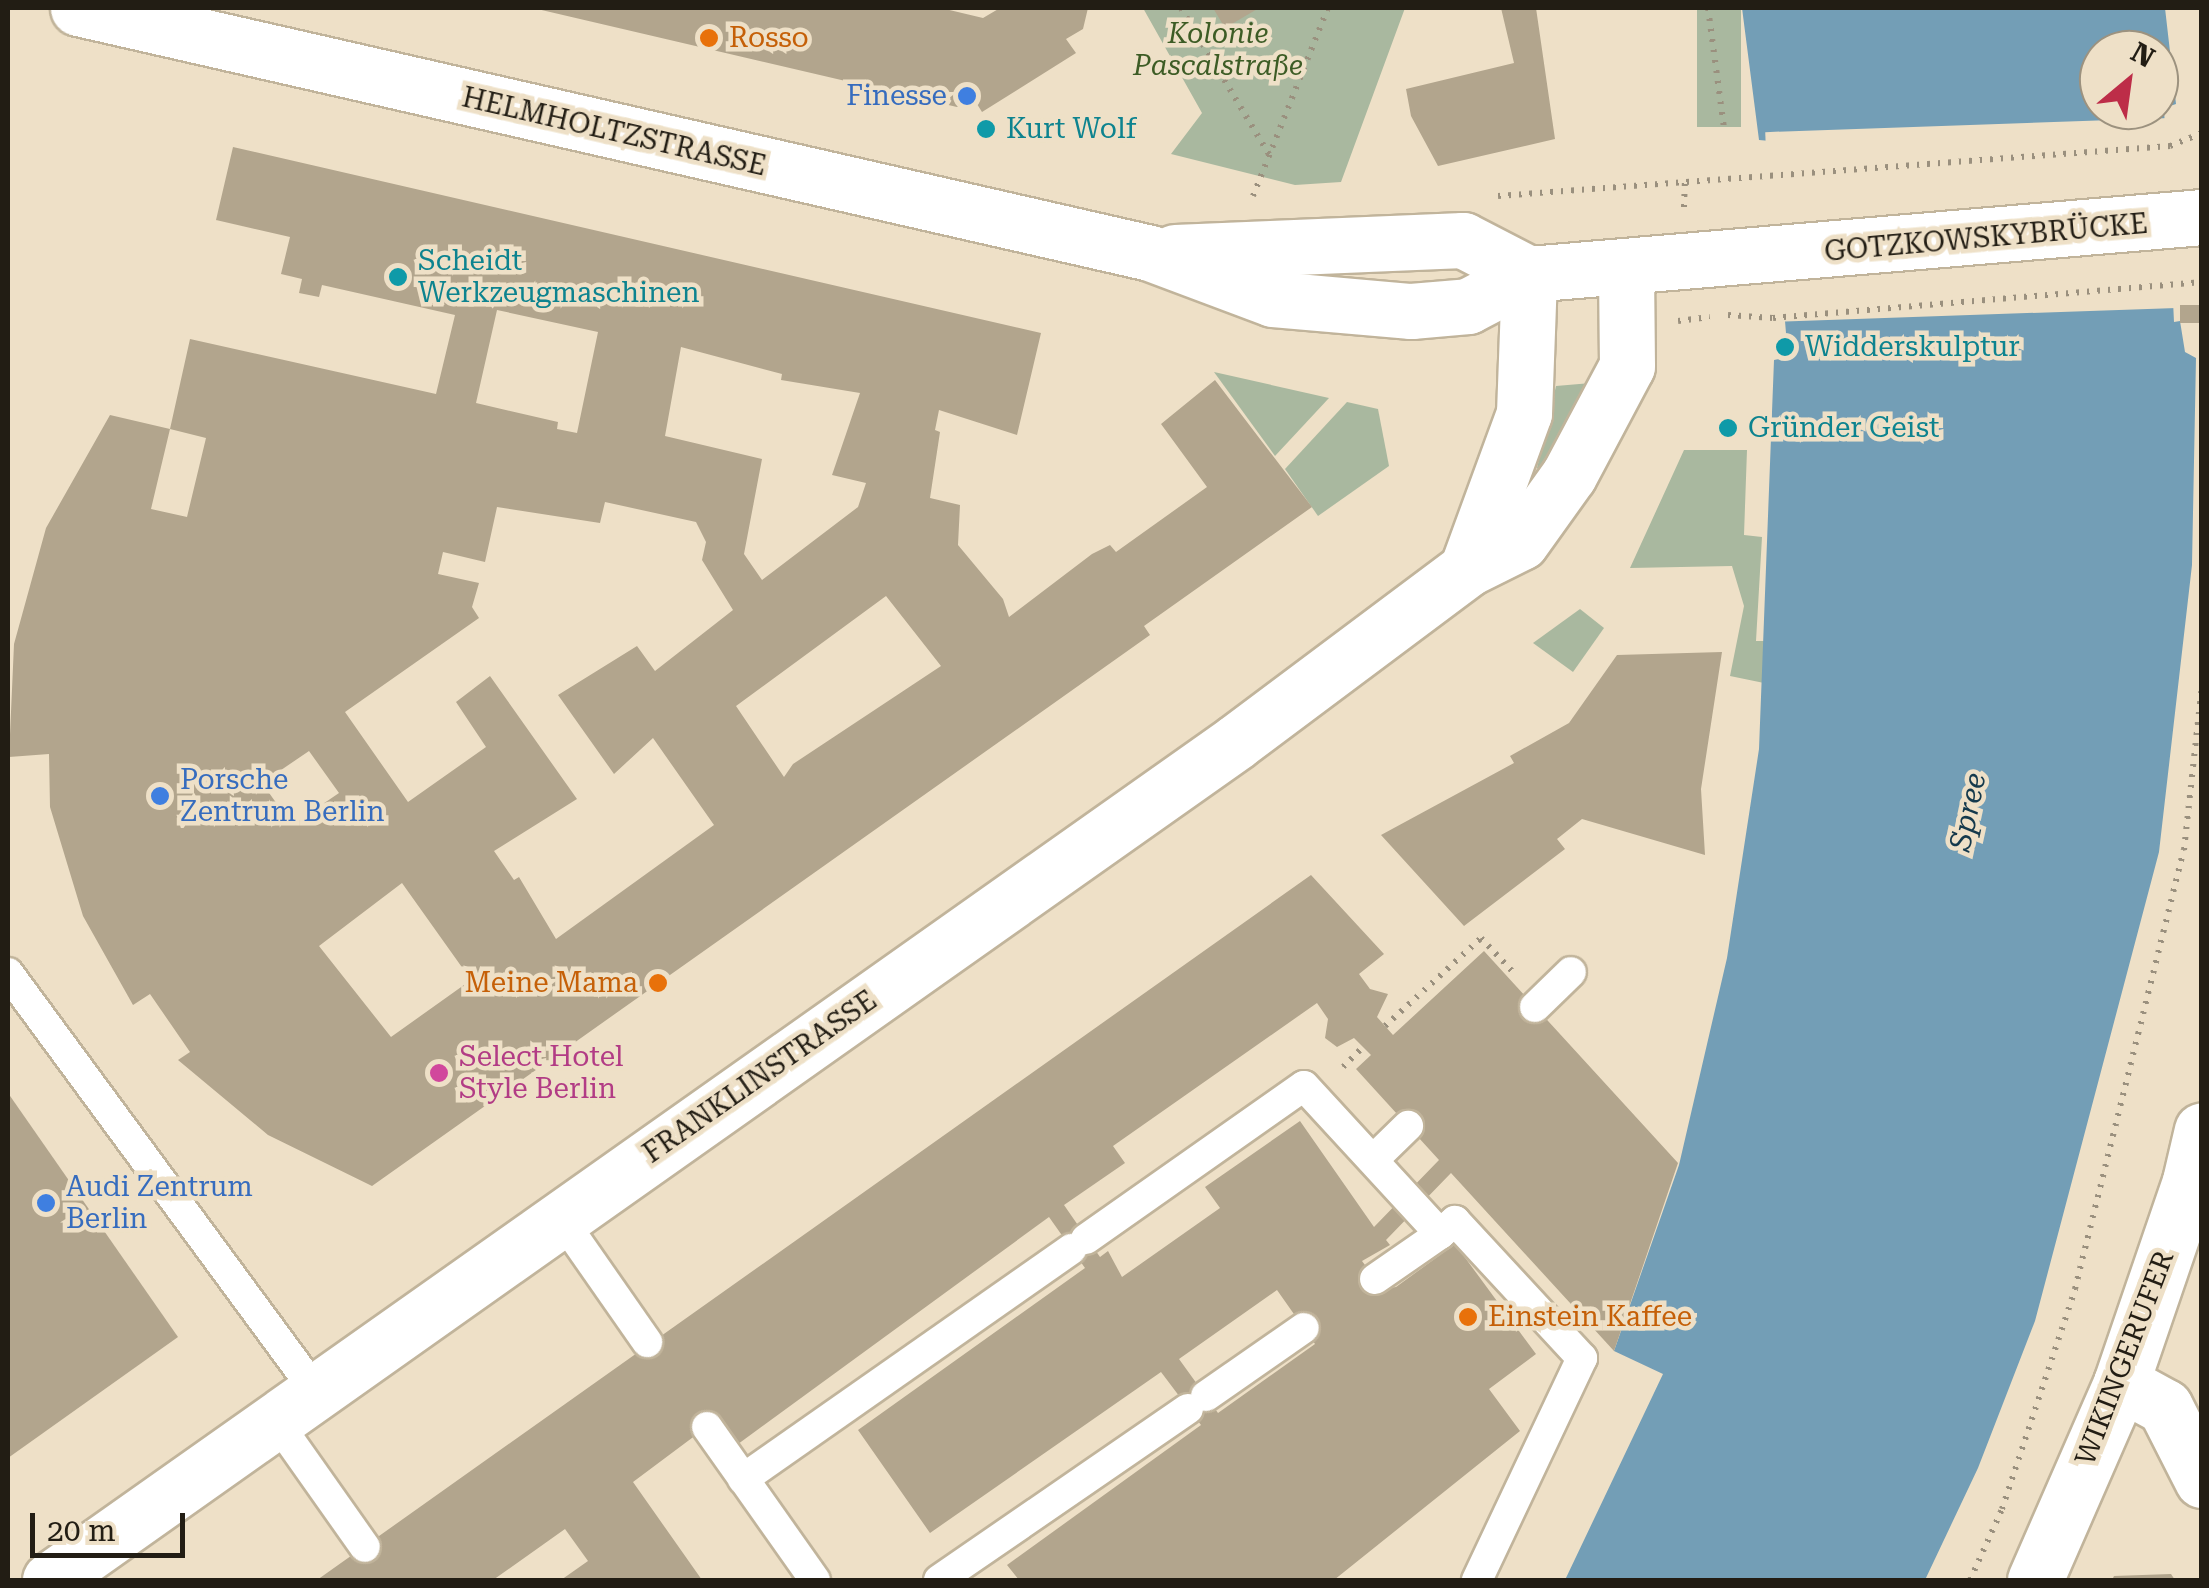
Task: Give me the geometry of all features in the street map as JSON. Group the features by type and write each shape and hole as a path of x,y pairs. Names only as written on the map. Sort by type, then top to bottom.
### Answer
{"main road":[{"name":"HELMHOLTZSTRASSE","path":"78,8 1150,253 1273,299 1410,310 1468,306 1529,274 1770,257"},
{"name":"GOTZKOWSKYBRÜCKE","path":"1770,257 2195,218"},
{"name":"FRANKLINSTRASSE","path":"50,1580 1236,742 1467,570 1521,542 1569,475 1626,366 1626,269"},
{"path":"1467,570 1524,413 1529,274"},
{"name":"WIKINGERUFER","path":"2035,1580 2120,1383 2190,1182 2202,1130"},
{"path":"2120,1383 2165,1407 2202,1480"}],"lane":[{"path":"1538,1004 1571,972"},
{"path":"8,973 297,1407 364,1546"},
{"path":"743,1479 1304,1086 1440,1234"},
{"path":"1372,1160 1408,1126"},
{"path":"562,1220 647,1342"},
{"path":"1375,1279 1455,1221 1582,1358 1477,1580"},
{"path":"939,1580 1304,1328"},
{"path":"706,1427 815,1580"}],"path":[{"path":"1181,8 1272,159"},
{"path":"1253,196 1272,159 1328,8"},
{"path":"1708,8 1724,128"},
{"path":"1483,198 1685,178 1764,177 2181,143 2202,133"},
{"path":"1685,178 1685,194"},
{"path":"1726,315 1772,318 2198,283"},
{"path":"1970,1580 2002,1509 2076,1290 2184,850 2202,686"},
{"path":"1385,1026 1481,938 1538,1004"}],"green space":[{"name":"Kolonie Pascalstraße","path":"1143,8 1405,8 1341,182 1295,185 1171,154 1202,113"},
{"path":"1697,8 1741,8 1741,127 1697,127"},
{"path":"1214,372 1329,398 1275,456"},
{"path":"1591,383 1541,470 1537,468 1556,386"},
{"path":"1347,402 1378,409 1389,466 1318,516 1285,469"},
{"path":"1684,450 1747,450 1744,535 1762,537 1756,641 1767,641 1764,683 1730,676 1744,606 1732,566 1630,568"},
{"path":"1580,609 1604,628 1573,672 1533,643"}],"water":[{"name":"Spree","path":"1742,8 2165,8 2168,30 2079,30 2079,130 2165,130 2174,322 2180,321 2185,352 2196,358 2192,565 2159,852 2035,1321 1978,1468 1925,1580 1565,1580 1663,1374 1614,1351 1679,1165 1727,958 1759,749 1774,360 1788,357 1770,141 1759,140"}],"pier":[{"path":"2079,121 2079,130 2170,130 2177,308 1772,322 1765,132"}],"building":[{"path":"533,8 941,8 983,18 1000,8 1088,8 1083,29 1066,39 1076,53 982,112 972,96 957,107"},
{"path":"1213,8 1259,8 1225,28"},
{"path":"1501,8 1536,8 1555,139 1438,166 1411,116 1406,89 1514,63"},
{"path":"233,147 1041,333 1017,435 939,410 935,430 940,432 930,498 960,505 958,545 1003,599 1009,617 1092,554 1110,545 1116,552 1207,487 1161,424 1215,380 1312,507 1144,626 1150,635 372,1186 268,1135 178,1060 190,1052 150,994 133,1005 83,916 50,807 49,754 9,757 14,644 46,528 110,415 170,429 190,339 436,394 455,315 322,285 319,297 299,293 302,279 281,274 290,237 216,220","holes":["497,310 598,332 577,433 557,429 558,422 476,403","681,347 782,374 781,380 860,393 832,475 866,483 858,507 762,580 744,554 762,459 665,436","170,429 206,438 187,517 151,509","605,502 696,522 706,542 702,560 733,610 655,671 637,646 558,695 614,774 653,738 714,825 556,939 519,877 514,880 494,851 577,799 490,676 456,702 486,747 408,802 345,712 479,618 472,607 479,583 438,574 443,552 485,562 497,507 600,523","886,596 941,666 793,764 784,777 736,706","309,751 339,793 292,825 262,783","402,883 471,980 391,1037 319,946"]},
{"path":"2180,305 2202,305 2202,323 2180,323"},
{"path":"1722,652 1701,789 1705,855 1582,819 1557,839 1565,849 1464,926 1381,835 1514,763 1510,756 1569,723 1617,655"},
{"path":"1311,875 1384,954 1359,974 1370,989 1388,994 1377,1017 1393,1035 1484,951 1678,1163 1614,1351 1451,1173 1386,1240 1390,1245 1362,1261 1383,1289 1396,1287 1455,1244 1536,1354 1489,1389 1520,1431 1334,1580 1019,1580 1007,1565 1201,1425 1161,1372 930,1533 858,1430 1085,1268 1049,1217 734,1447 716,1420 633,1482 702,1580 561,1580 588,1561 565,1529 493,1580 317,1580","holes":["1317,1003 1328,1019 1325,1038 1337,1047 1354,1038 1371,1055 1356,1069 1439,1160 1374,1227 1300,1121 1205,1187 1220,1208 1122,1277 1108,1251 1100,1257 1064,1205 1125,1163 1113,1146","1277,1290 1315,1344 1218,1413 1179,1359"]},
{"name":"Audi Zentrum Berlin","path":"8,1093 178,1337 8,1458"},
{"path":"2171,1574 2175,1580 2112,1580 2114,1576"}],"place":[{"name":"Rosso","path":"709,38"},
{"name":"Finesse","path":"967,96"},
{"name":"Kurt Wolf","path":"986,129"},
{"name":"Scheidt Werkzeugmaschinen","path":"398,277"},
{"name":"Widderskulptur","path":"1785,347"},
{"name":"Gründer Geist","path":"1728,428"},
{"name":"Porsche Zentrum Berlin","path":"160,796"},
{"name":"Meine Mama","path":"658,983"},
{"name":"Select Hotel Style Berlin","path":"439,1073"},
{"name":"Audi Zentrum Berlin","path":"46,1203"},
{"name":"Einstein Kaffee","path":"1468,1317"}]}
